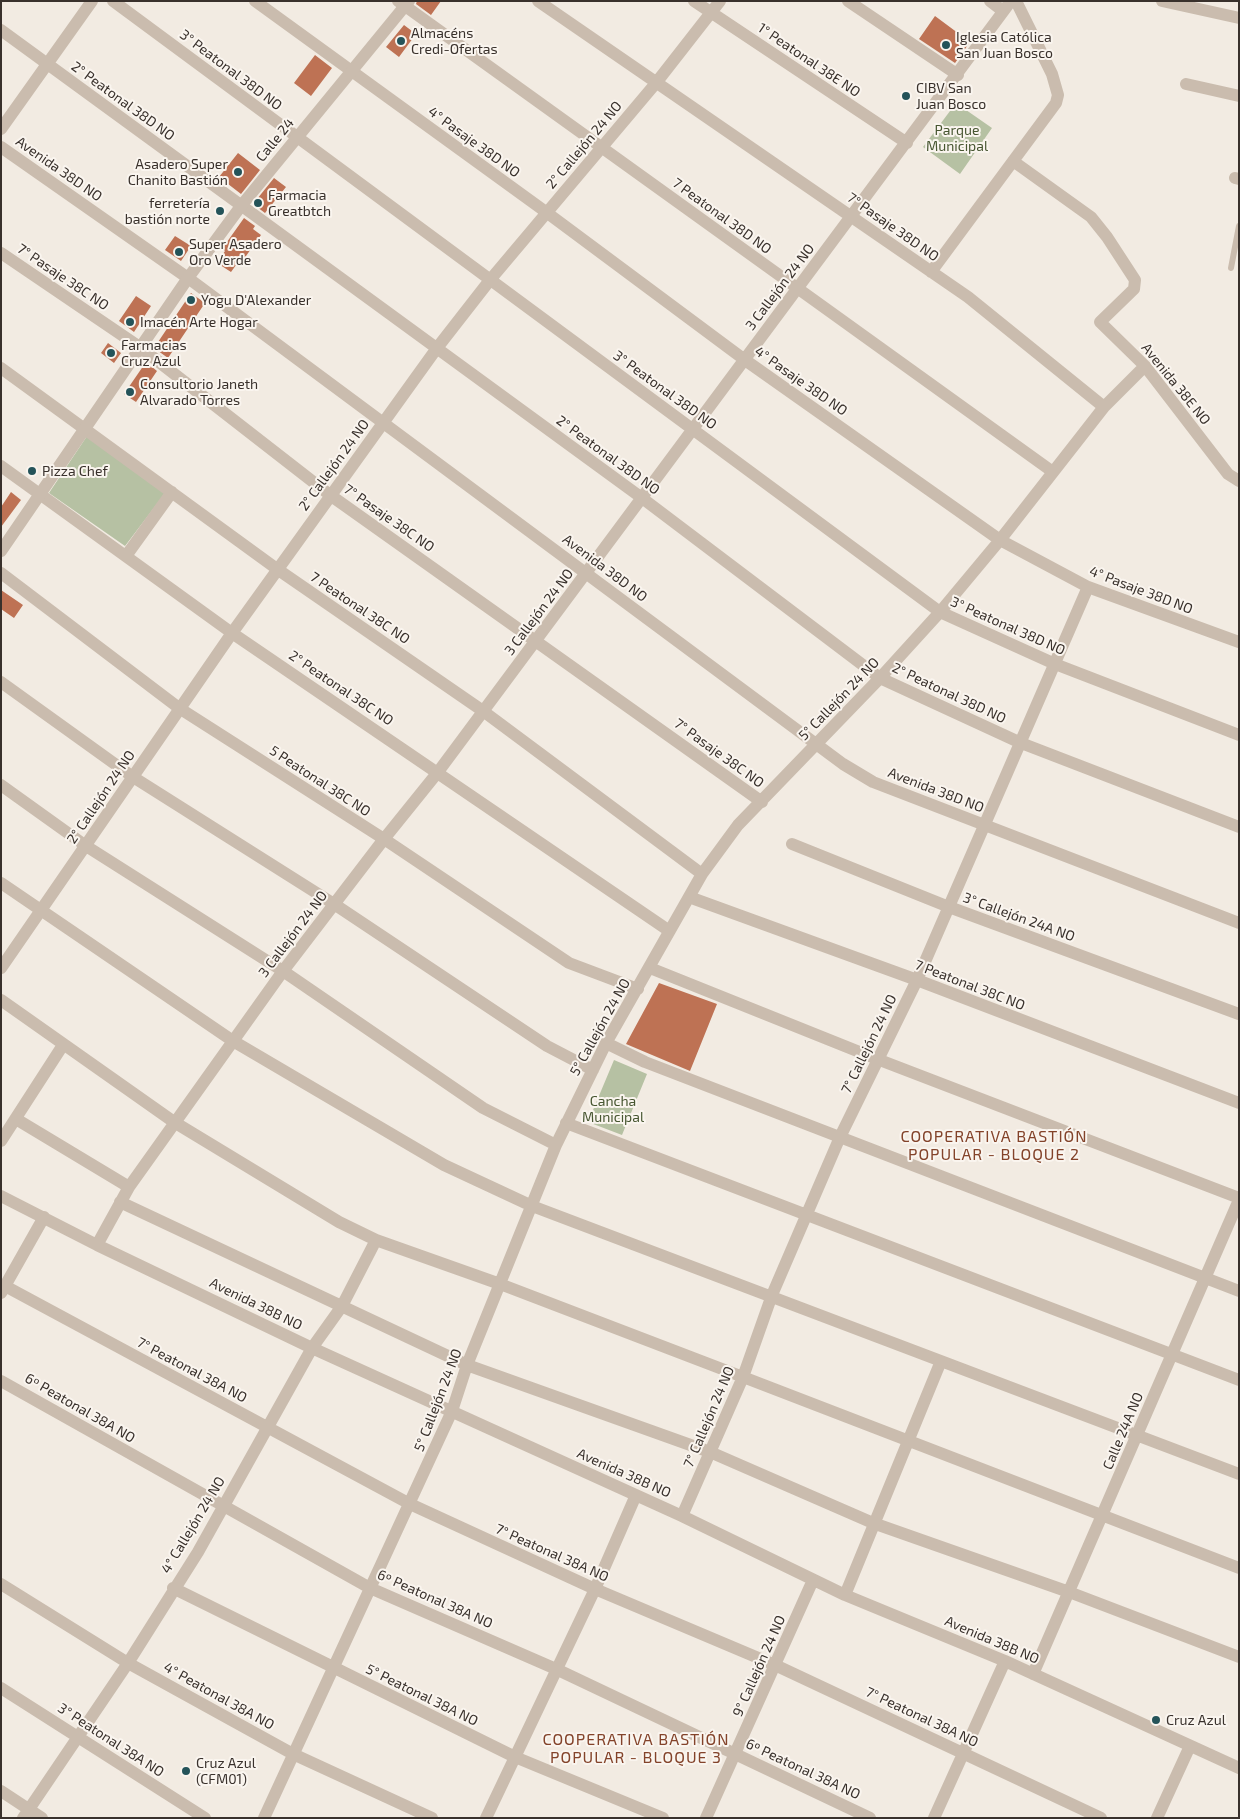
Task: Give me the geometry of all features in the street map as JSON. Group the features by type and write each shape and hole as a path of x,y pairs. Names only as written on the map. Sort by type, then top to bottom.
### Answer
{"street":[{"path":"1,129 92,1"},
{"name":"3° Peatonal 38D NO","path":"113,1 940,612 1055,664 1239,735"},
{"name":"4° Pasaje 38D NO","path":"255,1 546,212 745,360 1000,540 1088,587 1239,642"},
{"path":"538,1 656,83"},
{"name":"1° Peatonal 38E NO","path":"694,1 907,143"},
{"name":"2° Callejón 24 NO","path":"1,968 276,569 437,348 546,212 656,83 720,1"},
{"path":"848,1 958,76"},
{"path":"990,1 1007,6"},
{"path":"931,272 1056,103 1058,95 1052,74 1016,1"},
{"path":"1162,1 1239,18"},
{"name":"Calle 24","path":"1,551 188,278 241,206 352,72 404,3"},
{"name":"7 Peatonal 38D NO","path":"404,3 602,148 1053,472"},
{"name":"3 Callejón 24 NO","path":"97,1245 129,1187 284,971 384,839 438,772 958,76 1007,6"},
{"name":"2° Peatonal 38D NO","path":"1,30 642,498 880,678 1021,743 1239,827"},
{"name":"7° Pasaje 38D NO","path":"656,83 968,297 1104,407"},
{"path":"1186,84 1239,96"},
{"name":"Avenida 38D NO","path":"1,147 188,278 843,764 873,782 1239,923"},
{"name":"Avenida 38E NO","path":"1013,161 1091,217 1107,237 1135,280 1134,289 1100,322 1145,366 1228,474 1239,481"},
{"name":"7° Pasaje 38C NO","path":"1,253 141,348 330,495 762,802"},
{"name":"5° Callejón 24 NO","path":"264,1818 452,1411 467,1365 566,1123 606,1043 650,968 668,930 702,874 738,825 880,678 940,612 1000,540 1104,407 1145,366"},
{"name":"7 Peatonal 38C NO","path":"1,368 87,428 276,569 483,711 702,874"},
{"name":"2° Peatonal 38C NO","path":"1,466 232,632 668,930"},
{"path":"126,556 172,492"},
{"name":"5 Peatonal 38C NO","path":"1,573 179,708 384,839 569,963 638,989"},
{"name":"7° Callejón 24 NO","path":"682,1516 743,1377 772,1295 840,1137 917,980 1088,587"},
{"path":"1,682 133,777 334,904 547,1046 593,1070"},
{"path":"1,785 86,846 284,971 483,1108 556,1145"},
{"name":"3° Callejón 24A NO","path":"792,844 949,907 1239,1014"},
{"path":"1,883 234,1041 444,1164 532,1206 772,1295 1239,1474"},
{"name":"7 Peatonal 38C NO","path":"689,897 719,910 917,980 1239,1103"},
{"path":"650,968 877,1059 1239,1199"},
{"path":"1,1000 174,1122 339,1222 376,1240 500,1284 1239,1568"},
{"path":"606,1043 645,1062 1239,1291"},
{"path":"1,1141 63,1045"},
{"path":"16,1118 129,1187"},
{"path":"566,1123 806,1217 1239,1380"},
{"name":"Avenida 38B NO","path":"1,1196 97,1245 312,1348 682,1516 845,1595 1005,1661 1239,1768"},
{"name":"Calle 24A NO","path":"1033,1674 1239,1199"},
{"path":"120,1202 467,1365 710,1452 873,1523 1069,1592 1239,1657"},
{"path":"3,1290 44,1217"},
{"name":"4° Callejón 24 NO","path":"26,1814 79,1738 128,1663 173,1588 198,1552 312,1348 342,1306 376,1240"},
{"name":"7° Peatonal 38A NO","path":"3,1290 267,1427 410,1504 595,1589 775,1665 1102,1818"},
{"path":"845,1595 941,1360"},
{"name":"6º Peatonal 38A NO","path":"1,1381 370,1588 556,1669 870,1818"},
{"path":"486,1818 595,1589 636,1495"},
{"name":"9° Callejón 24 NO","path":"706,1818 813,1580"},
{"name":"4° Peatonal 38A NO","path":"1,1584 128,1663 294,1754 432,1818"},
{"name":"5° Peatonal 38A NO","path":"173,1588 333,1669 515,1757 663,1818"},
{"path":"934,1818 1005,1661"},
{"name":"3° Peatonal 38A NO","path":"1,1688 204,1818"},
{"path":"1157,1818 1190,1746"},
{"path":"1,1791 26,1814 42,1818"}],"lane":[{"path":"1231,268 1239,226"}],"green space":[{"name":"Parque Municipal","path":"956,103 992,128 960,174 923,147"},
{"path":"87,436 166,492 125,546 49,493"},
{"name":"Cancha Municipal","path":"614,1060 647,1074 622,1135 588,1122"}],"building":[{"path":"417,1 441,1 431,15 416,4"},
{"name":"Iglesia Católica San Juan Bosco","path":"935,16 970,42 955,63 919,39"},
{"name":"Almacéns Credi-Ofertas","path":"404,25 416,34 399,57 386,47"},
{"path":"315,55 332,68 311,96 294,83"},
{"path":"238,153 260,170 241,194 219,177"},
{"path":"274,178 286,187 265,213 253,204"},
{"path":"244,218 255,226 253,229 261,235 241,263 239,261 231,272 217,263 225,251 222,249"},
{"path":"175,236 191,246 181,261 165,250"},
{"path":"191,293 205,303 168,358 154,348"},
{"path":"136,296 151,306 134,332 119,321"},
{"name":"Farmacias Cruz Azul","path":"108,343 121,353 114,363 101,353"},
{"path":"146,362 157,371 136,402 124,394"},
{"path":"11,492 21,500 1,527 1,507"},
{"path":"1,590 23,605 14,618 1,609"},
{"path":"659,983 717,1004 690,1071 626,1044"}],"place":[{"name":"Almacéns Credi-Ofertas","path":"401,41"},
{"name":"Iglesia Católica San Juan Bosco","path":"946,45"},
{"name":"CIBV San Juan Bosco","path":"906,96"},
{"name":"Asadero Super Chanito Bastión","path":"238,172"},
{"name":"Farmacia Greatbtch","path":"258,203"},
{"name":"ferretería bastión norte","path":"220,211"},
{"name":"Super Asadero Oro Verde","path":"179,252"},
{"name":"Yogu D'Alexander","path":"191,300"},
{"name":"Imacén Arte Hogar","path":"130,322"},
{"name":"Farmacias Cruz Azul","path":"111,353"},
{"name":"Consultorio Janeth Alvarado Torres","path":"130,392"},
{"name":"Pizza Chef","path":"32,471"},
{"name":"Cruz Azul","path":"1156,1720"},
{"name":"Cruz Azul (CFM01)","path":"186,1771"}],"district":[{"name":"COOPERATIVA BASTIÓN POPULAR - BLOQUE 2","path":"994,1146"},
{"name":"COOPERATIVA BASTIÓN POPULAR - BLOQUE 3","path":"636,1749"}]}
